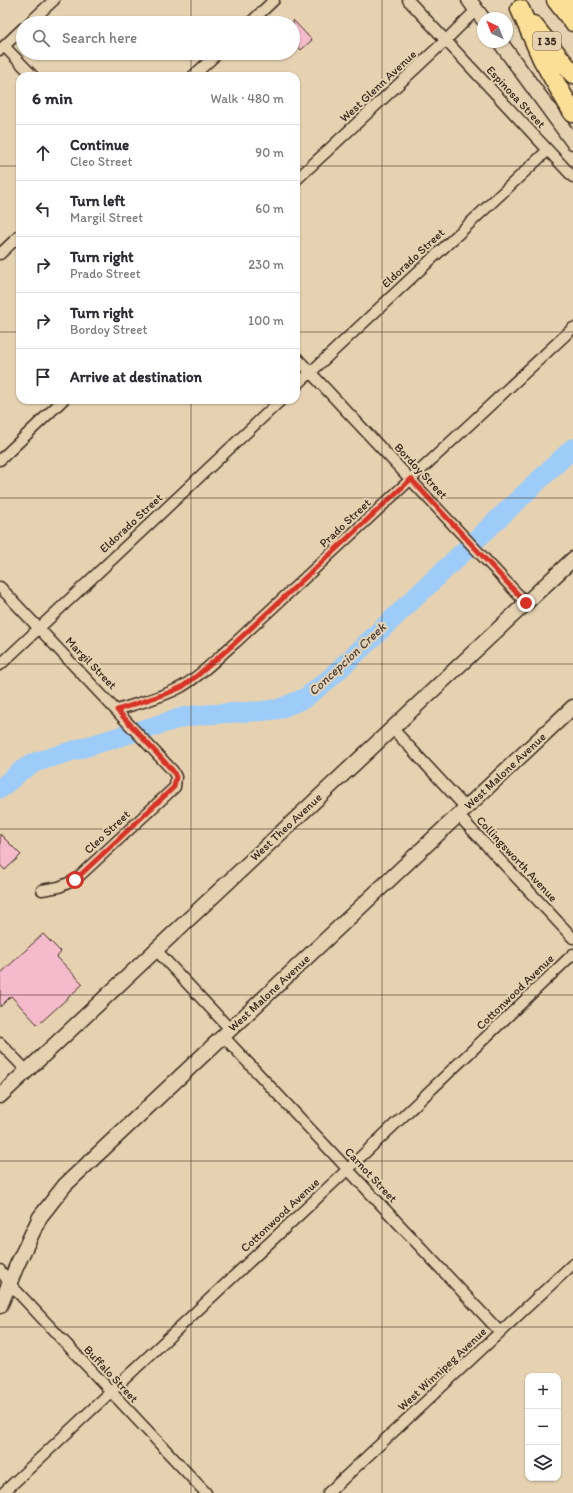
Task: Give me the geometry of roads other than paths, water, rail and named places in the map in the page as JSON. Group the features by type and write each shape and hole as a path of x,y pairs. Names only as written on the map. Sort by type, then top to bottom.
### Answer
{"highway":[{"name":"I 35","path":"556,0 573,22"},
{"name":"I 35","path":"517,4 573,74"},
{"path":"517,4 542,59 573,112"}],"street":[{"path":"37,16 54,0"},
{"path":"257,16 274,0"},
{"name":"Espinosa Street","path":"408,0 573,177"},
{"name":"West Glenn Avenue","path":"300,176 446,40 476,10"},
{"path":"16,35 2,48 29,72"},
{"path":"504,48 573,142"},
{"path":"197,72 210,60"},
{"name":"Eldorado Street","path":"300,382 548,150"},
{"path":"0,254 16,239"},
{"name":"Prado Street","path":"117,710 182,687 198,675 236,642 573,328"},
{"name":"Bordoy Street","path":"300,361 526,603"},
{"path":"0,460 59,404"},
{"name":"Eldorado Street","path":"0,665 277,404"},
{"name":"West Theo Avenue","path":"0,1096 573,559"},
{"name":"Margil Street","path":"0,587 117,710 173,771 176,777"},
{"name":"West Malone Avenue","path":"0,1306 17,1265 40,1217 53,1198 65,1185 573,707"},
{"name":"Collingsworth Avenue","path":"392,728 462,812 573,938"},
{"name":"Cleo Street","path":"42,890 59,887 75,880 174,787 176,777"},
{"name":"Carnot Street","path":"156,950 226,1033 348,1169 500,1332"},
{"name":"Cottonwood Avenue","path":"3,1493 348,1169 573,954"},
{"path":"0,1043 26,1071"},
{"name":"West Winnipeg Avenue","path":"328,1493 573,1264"},
{"name":"Buffalo Street","path":"0,1270 10,1284 206,1493"}],"waterway":[{"name":"Concepcion Creek","path":"0,789 22,770 36,762 184,717 279,709 305,698 329,679 573,448"}]}
